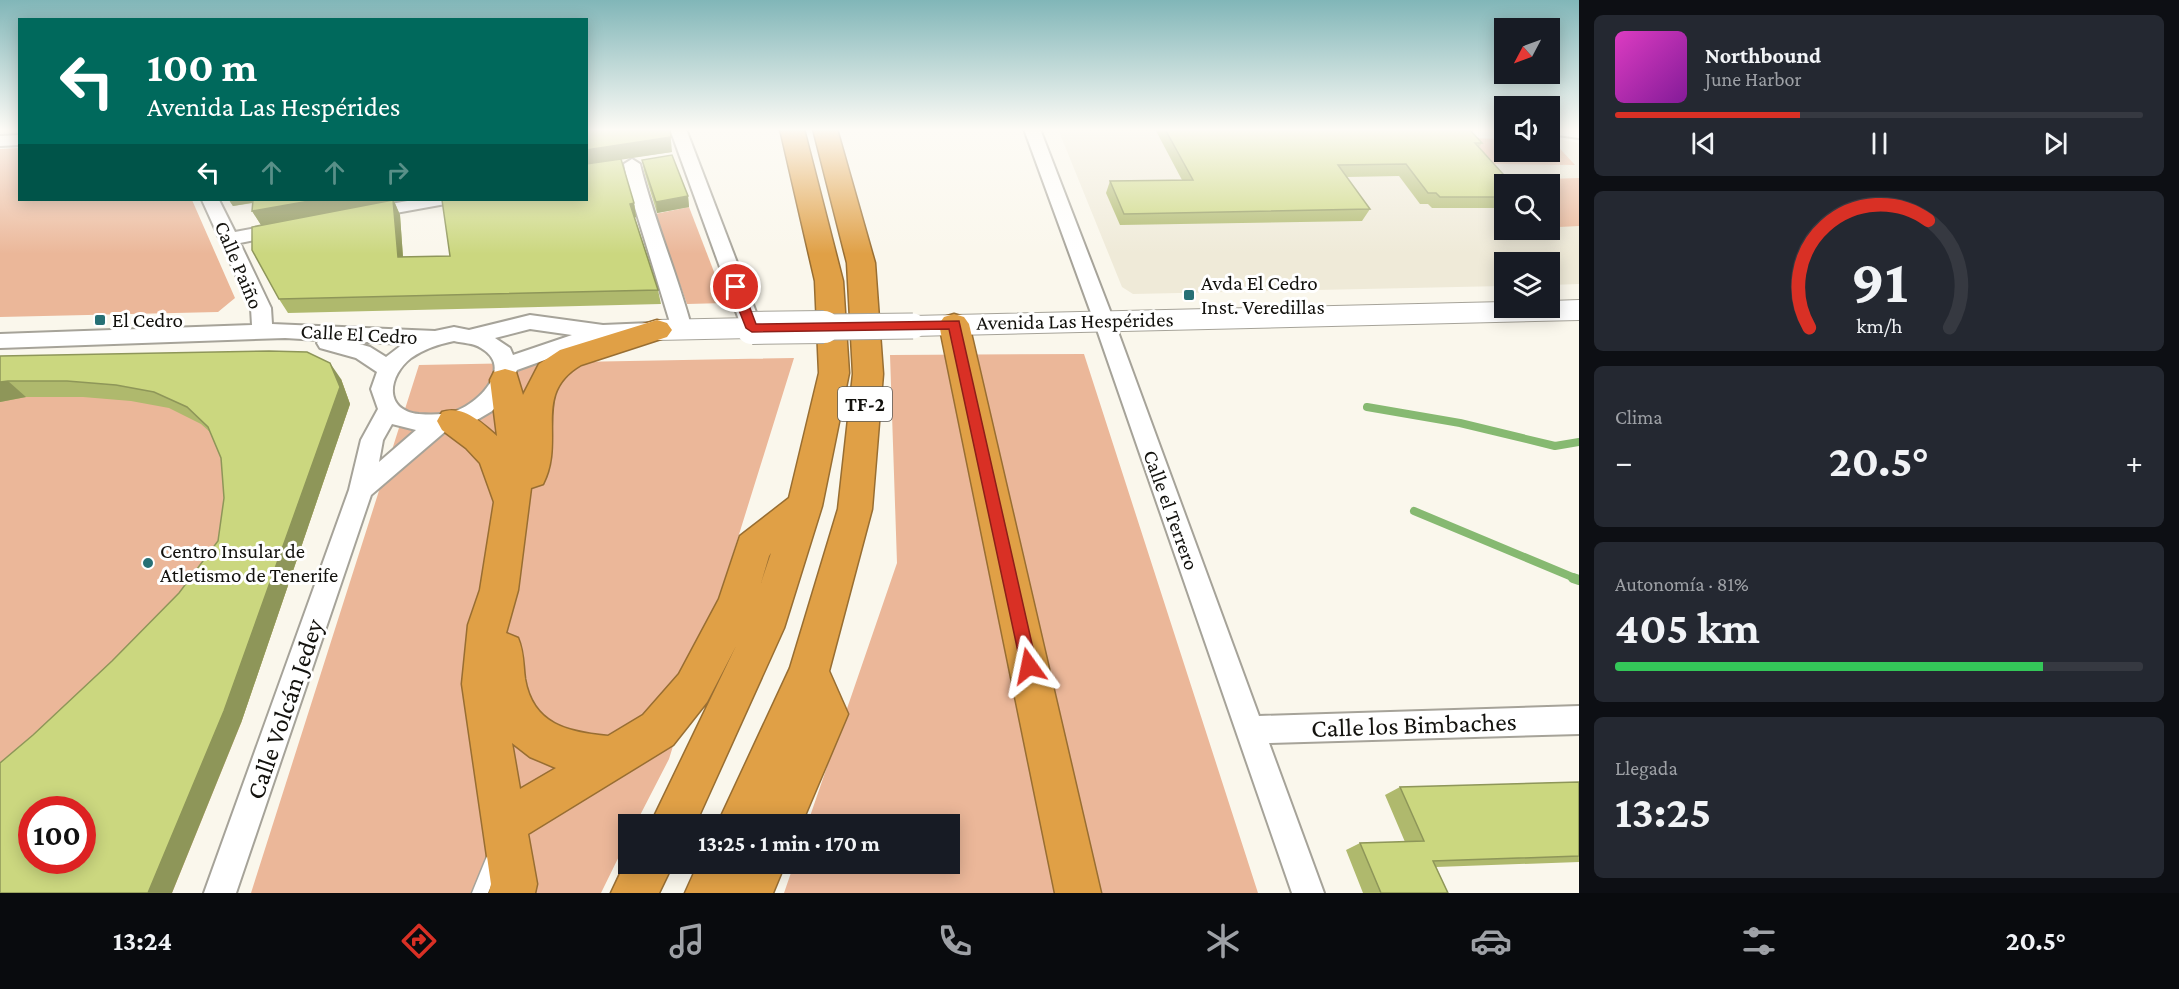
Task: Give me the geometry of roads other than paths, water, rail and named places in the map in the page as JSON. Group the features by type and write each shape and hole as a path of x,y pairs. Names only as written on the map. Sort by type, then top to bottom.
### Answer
{"highway":[{"name":"TF-2","path":"677,814 765,628 805,506 834,373 829,281 802,171"},
{"name":"TF-2","path":"744,814 809,671 855,509 868,374 861,263 836,171"},
{"path":"954,324 1078,893"},
{"path":"512,503 533,471 536,451 536,406 546,377 556,365 572,356 670,329"},
{"path":"506,372 516,470 499,590 487,625 482,684 491,752 514,884 512,893"},
{"path":"446,423 488,448 497,462 500,477 512,503"},
{"path":"506,829 611,758 658,730 693,688 734,608 753,547 805,506"},
{"path":"499,590 506,619 503,669 507,695 514,713 526,729 556,748 611,758"},
{"path":"784,814 827,714 809,671"},
{"path":"634,893 644,874"},
{"path":"708,893 717,874"},
{"path":"749,893 758,874"}],"street":[{"path":"633,171 639,199 673,292 670,329"},
{"path":"473,336 530,322 603,332 752,328 692,171"},
{"name":"Calle el Terrero","path":"1048,171 1104,321 1308,893"},
{"name":"Calle Paiño","path":"211,201 261,308 263,332"},
{"path":"347,217 435,201"},
{"path":"230,239 300,226"},
{"name":"Avenida Las Hespérides","path":"752,328 1579,310"},
{"name":"Calle El Cedro","path":"285,331 363,352 387,369"},
{"name":"Calle El Cedro","path":"0,340 285,331 434,338"},
{"path":"506,372 603,332"},
{"path":"361,490 446,423 481,409 496,395 506,372 503,356 490,341 454,334 434,338 414,346 387,369 382,384 382,398 389,410 402,419 419,424 446,423"},
{"name":"Calle Volcán Jedey","path":"220,893 361,490 372,440 389,410"},
{"name":"Calle los Bimbaches","path":"1249,730 1579,720"}],"lane":[{"path":"480,893 506,829"}],"waterway":[{"path":"1367,407 1460,423 1555,446 1579,442"},
{"path":"1414,511 1577,579"},
{"path":"1573,578 1579,580"}],"place":[{"name":"Avda El Cedro Inst. Veredillas","path":"1189,295"},
{"name":"El Cedro","path":"100,320"},
{"name":"Centro Insular de Atletismo de Tenerife","path":"148,563"}]}
